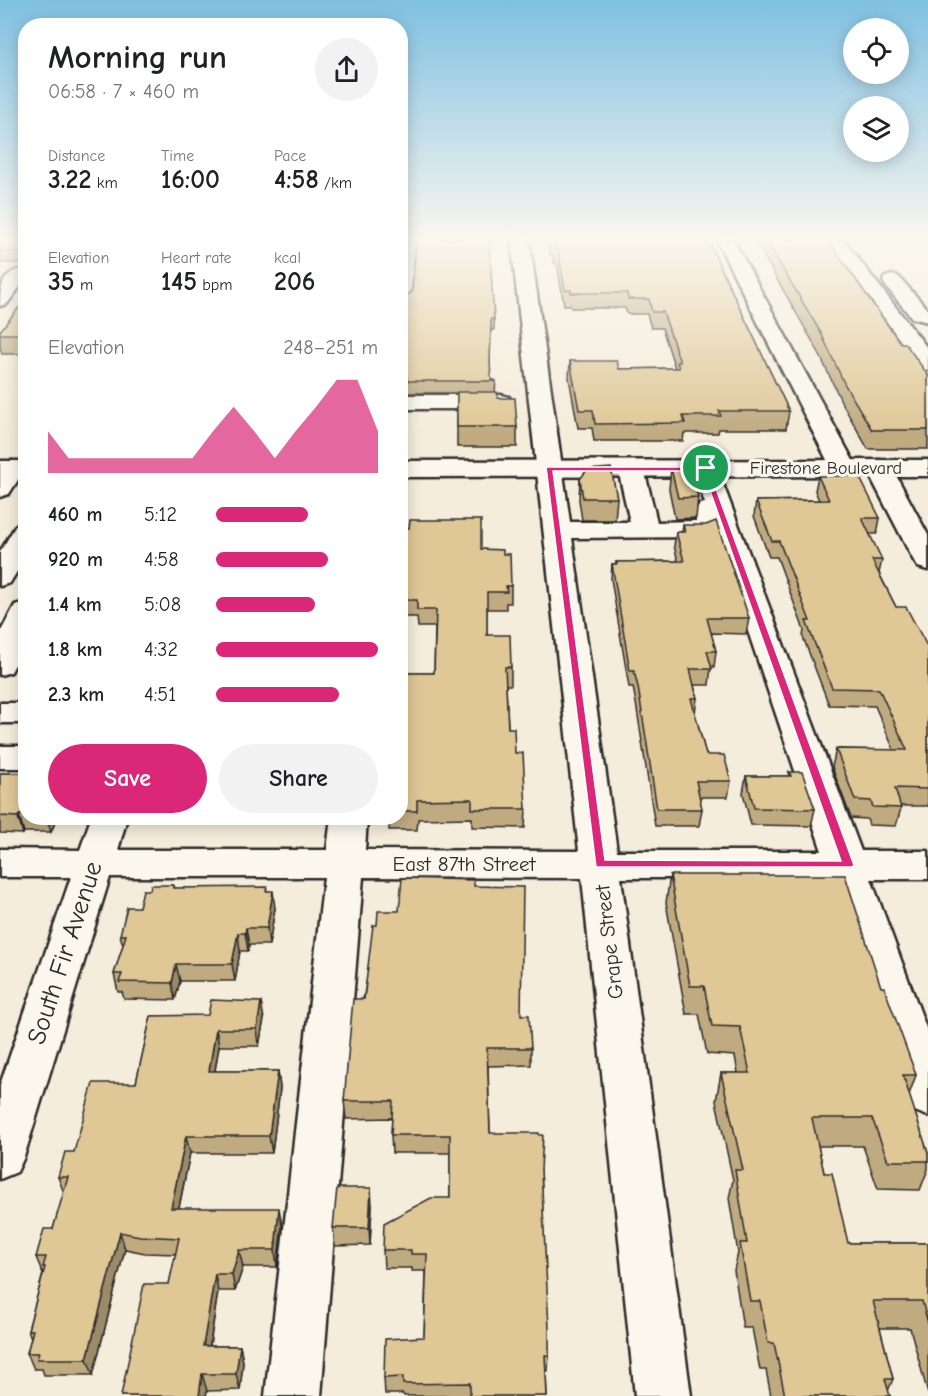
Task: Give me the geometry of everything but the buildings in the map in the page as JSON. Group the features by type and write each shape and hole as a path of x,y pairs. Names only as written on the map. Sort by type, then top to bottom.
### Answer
{"street":[{"name":"Grape Street","path":"528,304 600,864 663,1396"},
{"path":"758,304 844,468"},
{"path":"887,304 921,345 928,364"},
{"path":"911,304 919,314 928,316"},
{"path":"408,402 540,402"},
{"name":"Firestone Boulevard","path":"408,469 632,469 710,480 844,468 928,468"},
{"path":"879,468 928,561"},
{"path":"632,469 645,530"},
{"path":"557,530 704,529 712,520 706,499 710,480"},
{"path":"710,480 928,1096"},
{"path":"0,577 18,545"},
{"path":"0,713 18,713"},
{"path":"0,757 18,757"},
{"name":"South Fir Avenue","path":"0,1157 107,825"},
{"path":"293,1396 348,825"},
{"name":"East 87th Street","path":"0,863 928,865"}],"route":[{"path":"706,468 848,865 600,864 549,469 706,468"}]}
